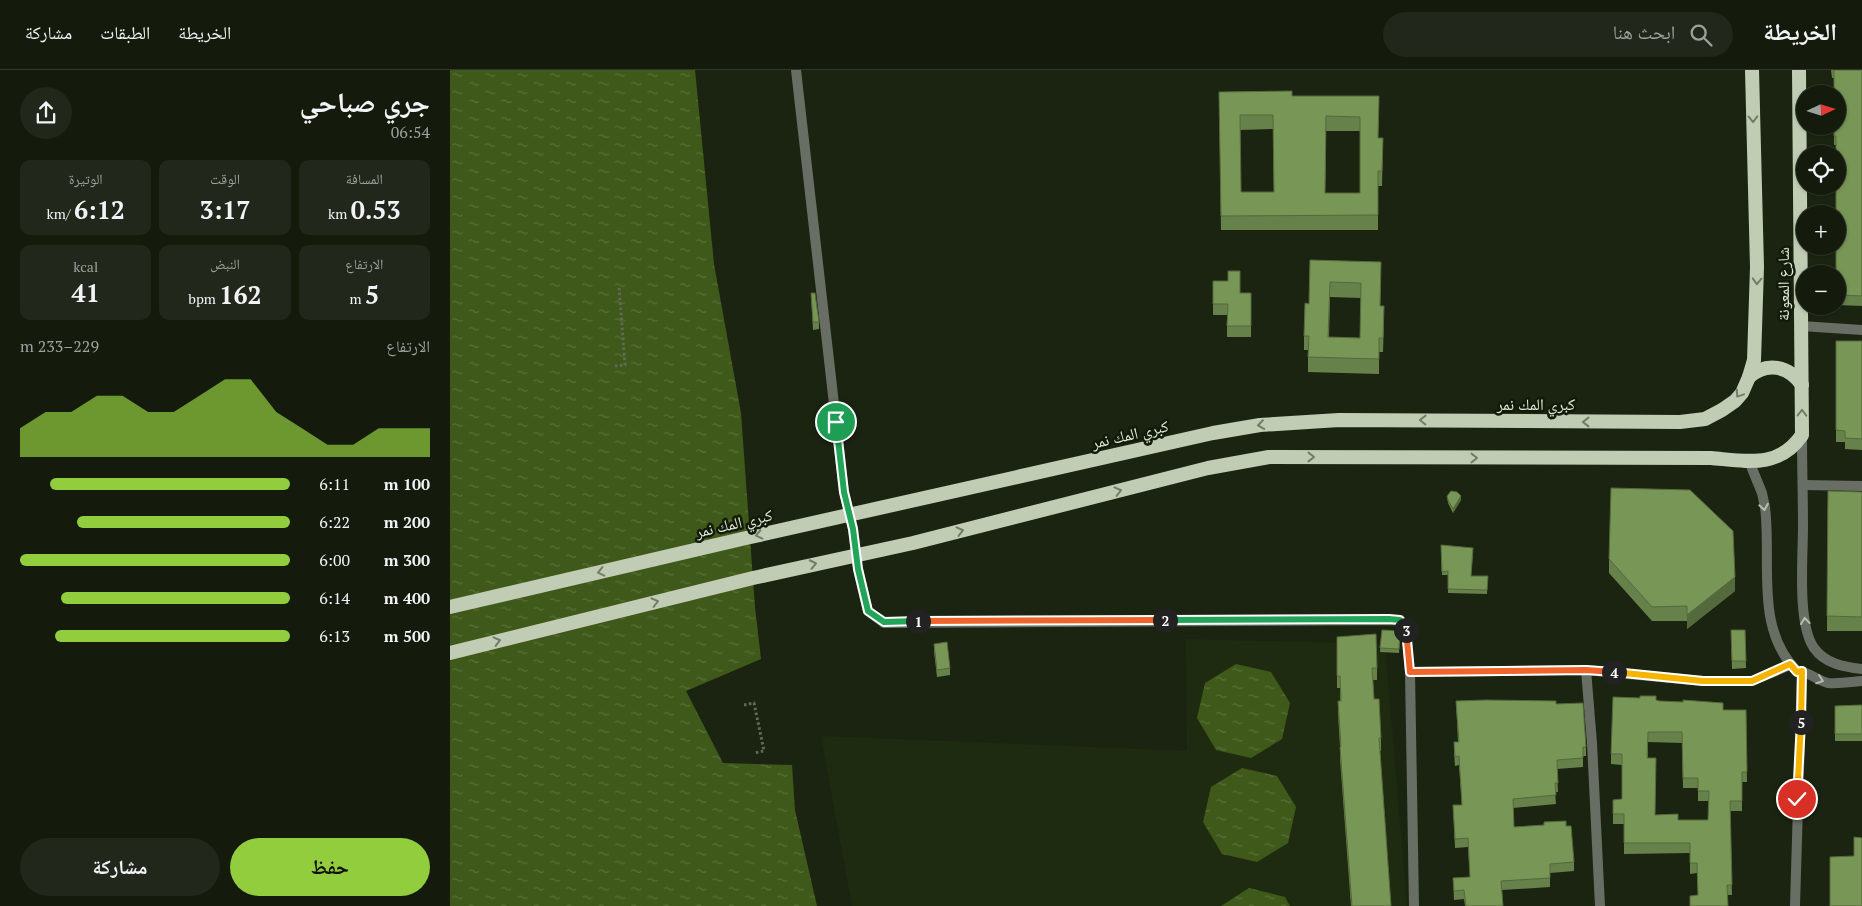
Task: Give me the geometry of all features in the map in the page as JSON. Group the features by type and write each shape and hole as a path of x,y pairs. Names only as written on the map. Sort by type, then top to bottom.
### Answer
{"highway":[{"name":"شارع المعونة","path":"1752,70 1757,266 1755,314"},
{"name":"شارع المعونة","path":"1799,70 1802,435"},
{"name":"كبري المك نمر","path":"450,607 909,501 1213,433 1260,425 1296,421 1378,419 1548,422 1692,421 1705,419 1735,401 1742,393 1754,360 1755,314"},
{"path":"1749,377 1762,368 1778,367 1792,373 1802,385"},
{"path":"450,653 753,578 913,543 1208,468 1269,457 1710,458 1749,461 1765,460 1780,456 1793,447 1802,435"}],"street":[{"path":"796,70 844,492 853,529 858,569 868,611 884,622 1400,620 1406,628 1410,672 1414,906"},
{"path":"1801,326 1862,330"},
{"path":"1802,435 1803,589 1804,618 1808,637 1815,650 1828,661 1862,669"},
{"path":"1749,461 1762,493 1767,520 1768,610 1771,628 1779,648 1797,672 1802,671 1817,680 1830,683 1862,681"},
{"path":"1803,486 1862,486"},
{"path":"1410,672 1586,670 1703,681 1752,681 1790,664"},
{"path":"1586,670 1592,743 1600,906"},
{"path":"1795,906 1802,671"}],"path":[{"path":"615,366 625,365 619,286"},
{"path":"744,705 754,703 764,751 754,753"}],"shaded area":[{"path":"1186,639 1385,644 1407,906 852,906 821,736 1187,751"}],"water":[{"path":"450,70 695,70 714,264 741,413 755,607 761,659 686,691 723,763 792,765 795,810 817,906 450,906"},
{"path":"1236,664 1271,672 1290,703 1282,739 1251,758 1216,750 1197,718 1205,683"},
{"path":"1242,768 1277,776 1296,807 1288,843 1257,862 1222,854 1203,822 1211,787"},
{"path":"1249,888 1285,897 1290,906 1221,906"}],"building":[{"path":"1834,70 1862,70 1862,296 1846,295 1846,265 1836,265 1836,255 1846,255 1846,205 1836,205 1836,195 1846,195 1846,145 1836,145 1836,136 1834,135 1846,135 1846,85 1834,85"},
{"path":"1292,91 1292,96 1379,96 1378,138 1383,138 1382,171 1378,171 1378,215 1221,216 1219,92","holes":["1240,115 1273,115 1274,192 1241,192","1326,116 1360,117 1360,193 1325,193"]},
{"path":"1310,260 1381,262 1380,306 1384,306 1383,338 1379,338 1379,359 1308,357 1309,336 1304,336 1305,303 1309,304","holes":["1330,282 1361,283 1360,338 1328,337"]},
{"path":"1228,271 1240,271 1240,293 1251,293 1251,326 1227,326 1228,304 1213,304 1213,281 1228,281"},
{"path":"811,293 815,293 819,322 813,322"},
{"path":"1836,341 1862,341 1862,439 1845,438 1845,431 1836,430"},
{"path":"1611,488 1690,490 1733,531 1735,577 1687,615 1687,606 1652,607 1609,559"},
{"path":"1451,491 1457,492 1461,496 1453,509 1447,496"},
{"path":"1828,491 1862,492 1862,617 1827,616"},
{"path":"1441,545 1473,548 1471,576 1488,576 1487,590 1448,589 1448,571 1442,572"},
{"path":"1382,630 1400,631 1399,649 1380,648"},
{"path":"1731,630 1745,630 1746,661 1732,661"},
{"path":"1376,634 1377,668 1372,668 1374,699 1379,699 1381,738 1379,738 1391,906 1352,906 1340,747 1338,701 1341,701 1340,676 1337,676 1337,637"},
{"path":"947,642 950,668 937,670 934,644"},
{"path":"1640,696 1656,696 1656,700 1659,701 1683,702 1683,700 1723,703 1723,710 1746,710 1747,772 1742,772 1742,801 1730,801 1732,885 1727,885 1728,906 1690,906 1690,896 1698,895 1697,863 1690,863 1690,843 1624,843 1624,814 1613,814 1613,800 1622,799 1622,754 1611,754 1613,697 1640,698","holes":["1648,732 1682,732 1683,778 1698,778 1698,791 1709,791 1708,820 1678,820 1678,814 1655,815 1656,758 1647,758"]},
{"path":"1456,701 1556,701 1556,704 1583,703 1586,747 1583,747 1583,758 1557,760 1558,783 1555,783 1556,795 1513,799 1514,827 1544,825 1544,822 1566,821 1566,826 1571,826 1574,862 1550,864 1550,878 1501,881 1503,906 1466,906 1464,890 1454,891 1453,878 1470,877 1468,838 1455,839 1453,805 1462,805 1459,756 1455,757 1454,742 1459,742"},
{"path":"1862,705 1862,734 1835,734 1835,706"},
{"path":"1854,837 1862,838 1862,906 1830,906 1830,857 1854,856"}],"route":[{"path":"836,422 844,492 853,529 858,569 868,611 884,622 1389,619 1400,620 1406,628 1410,672 1586,670 1703,681 1752,681 1790,664 1797,672 1802,671 1802,710 1798,746 1797,799"}]}
